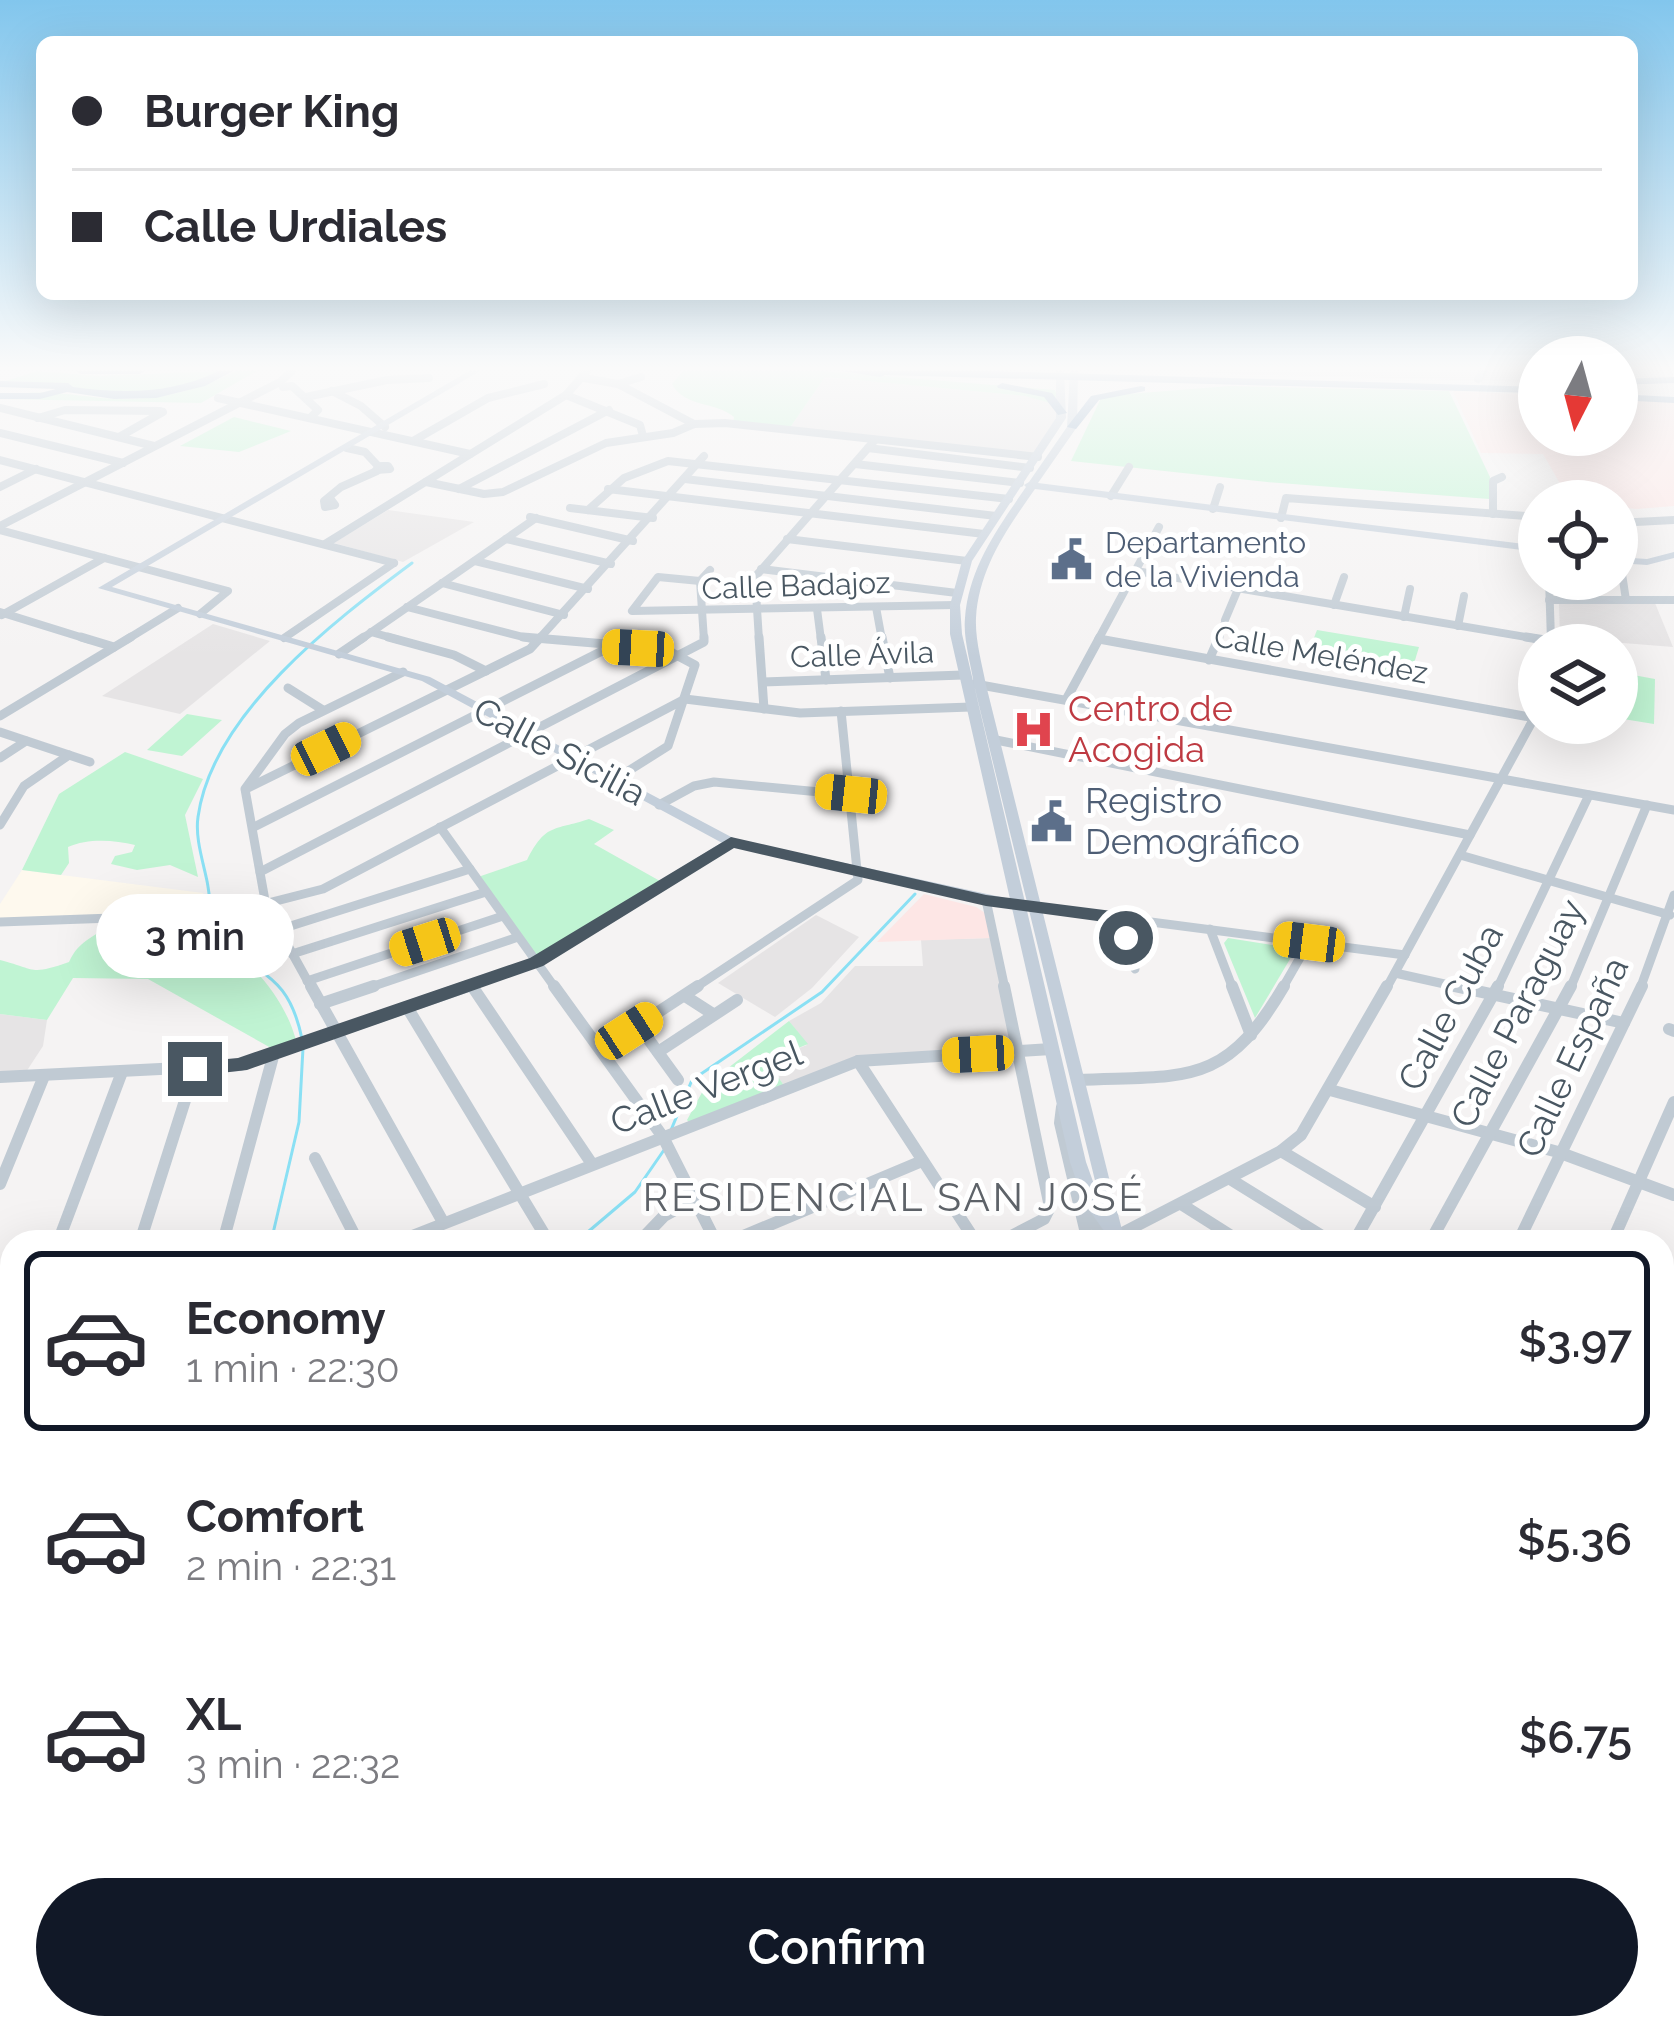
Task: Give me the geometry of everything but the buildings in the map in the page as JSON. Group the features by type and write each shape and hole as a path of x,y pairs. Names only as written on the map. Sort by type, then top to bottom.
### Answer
{"main road":[{"path":"139,568 318,466"},
{"path":"1040,466 984,534 967,561 956,599 964,679 1051,1049 1085,1185 1109,1230"},
{"path":"1030,468 976,581 970,622 980,685 1112,1230"},
{"path":"1026,484 1518,547"},
{"path":"1638,561 1674,555"},
{"name":"Calle Sicilia","path":"139,568 99,590 403,672 447,690 731,842 1018,904"},
{"path":"973,711 985,736 996,740"}],"street":[{"path":"24,466 394,562 291,640"},
{"path":"0,528 117,466"},
{"path":"329,496 376,466"},
{"path":"326,544 451,466"},
{"path":"459,489 502,466"},
{"path":"426,482 503,492 557,466"},
{"path":"588,510 608,488 646,466"},
{"path":"245,789 540,641 695,466"},
{"path":"751,466 1009,499"},
{"path":"764,709 755,577 853,466"},
{"path":"874,466 1026,484"},
{"path":"1015,466 1030,468"},
{"path":"1111,496 1129,467"},
{"path":"0,487 36,469"},
{"path":"1493,514 1493,481 1502,476"},
{"path":"685,479 996,516"},
{"path":"1214,509 1220,487"},
{"path":"608,488 984,534"},
{"path":"1281,518 1286,498 1518,516"},
{"path":"570,508 653,518"},
{"path":"340,654 531,517 633,541"},
{"path":"1638,522 1674,520"},
{"path":"1067,698 1159,527"},
{"path":"0,528 230,593 200,614"},
{"path":"506,539 611,564"},
{"path":"787,539 967,561"},
{"path":"2,614 104,558"},
{"path":"474,561 588,589"},
{"path":"761,569 956,599"},
{"path":"260,872 704,642 700,581 710,570"},
{"path":"1136,572 1518,637"},
{"name":"Calle Badajoz","path":"700,581 658,577 632,608 638,614 876,608 956,599"},
{"path":"1334,605 1344,577"},
{"path":"442,583 564,615"},
{"path":"1209,660 1238,589"},
{"path":"1404,616 1410,590"},
{"path":"1458,626 1464,596"},
{"path":"1638,599 1674,600"},
{"path":"1550,600 1550,624"},
{"path":"1311,619 1315,602"},
{"path":"407,607 540,641 682,654 695,665 668,746 614,780"},
{"path":"0,716 178,608"},
{"path":"876,608 890,678"},
{"path":"817,609 826,680"},
{"path":"2,614 115,647"},
{"path":"371,632 454,655 487,671"},
{"name":"Calle Meléndez","path":"1099,640 1518,711"},
{"path":"254,827 612,646"},
{"path":"403,672 285,734 245,789 266,906 443,1222"},
{"name":"Calle Ávila","path":"763,682 964,679 1674,810"},
{"path":"287,688 323,710"},
{"path":"0,922 225,914 337,883 685,699 764,709 973,711"},
{"path":"602,1049 857,880 860,872 841,711"},
{"path":"0,733 90,762"},
{"path":"996,740 1470,835"},
{"path":"0,758 26,741"},
{"path":"1133,1230 1281,1151 1300,1135 1330,1090 1520,744"},
{"path":"0,825 24,786 69,755"},
{"path":"659,805 694,786 714,782 851,794"},
{"name":"Calle Cuba","path":"1361,1230 1493,997 1589,795"},
{"name":"Calle Paraguay","path":"1437,1230 1561,1010 1646,805"},
{"path":"440,827 663,1136 710,1230"},
{"path":"0,1077 240,1065 536,962 731,842"},
{"path":"1460,855 1671,916"},
{"path":"278,930 470,868"},
{"path":"292,955 486,892"},
{"name":"Calle España","path":"1523,1230 1624,1023 1671,916 1674,895"},
{"path":"986,900 1050,1208 1044,1219 1023,1230"},
{"path":"1018,904 1405,956"},
{"path":"307,981 503,916"},
{"path":"1120,918 1135,969"},
{"path":"1210,929 1251,1035"},
{"path":"320,1004 518,937"},
{"path":"1077,1080 1203,1072 1229,1060 1251,1035 1309,942"},
{"path":"1395,973 1624,1023"},
{"path":"471,985 592,1163"},
{"path":"685,996 713,1014"},
{"path":"658,1052 737,1000"},
{"path":"406,1007 538,1230"},
{"path":"649,1040 678,1080"},
{"name":"Calle Vergel","path":"425,1230 858,1061 1051,1049"},
{"path":"226,1230 278,1052"},
{"path":"858,1061 968,1230"},
{"path":"144,1230 195,1069"},
{"path":"63,1230 122,1072"},
{"path":"0,1184 44,1076"},
{"path":"1330,1090 1558,1152 1674,1195"},
{"path":"1063,1098 1060,1123 1085,1230"},
{"path":"1617,1230 1674,1102"},
{"path":"1281,1151 1375,1207"},
{"path":"315,1158 352,1230"},
{"path":"758,1230 922,1161"},
{"path":"1231,1179 1313,1230"},
{"path":"648,1230 678,1204 695,1199"},
{"path":"1080,1204 1099,1230"},
{"path":"1181,1204 1221,1230"}],"shaded area":[{"path":"1550,466 1674,466 1674,506 1638,509 1638,480 1558,480"},
{"path":"388,510 474,522 403,562 334,543"},
{"path":"1655,603 1673,647 1638,644 1638,624 1560,624 1559,604"},
{"path":"213,624 270,641 180,714 102,696"},
{"path":"22,870 203,893 206,912 0,920 0,904"},
{"path":"924,894 985,913 990,938 877,942"},
{"path":"816,915 859,937 812,988 775,1017 718,983"},
{"path":"990,938 1014,1049 856,1059 785,1087 766,1061 807,1045 789,1021 821,1003 855,966 923,966 921,940"},
{"path":"0,1014 47,1020 43,1046 26,1072 0,1073"}],"green space":[{"path":"1120,466 1485,466 1490,477 1489,499"},
{"path":"1317,630 1419,647 1409,680 1305,661"},
{"path":"1638,676 1655,679 1654,724 1638,721"},
{"path":"187,714 222,720 182,756 147,750"},
{"path":"125,752 203,779 185,815 198,877 170,865 137,870 111,864 115,856 132,852 135,845 110,841 68,847 69,863 61,875 22,870 59,794"},
{"path":"589,819 614,830 594,844 660,881 543,955 535,955 478,877 527,860 545,834"},
{"path":"157,920 207,935 240,956 274,994 296,1040 271,1048 148,979 73,978 47,1020 0,1014 0,960 46,969 69,962 106,923"},
{"path":"1228,938 1296,949 1255,1018 1224,943"},
{"path":"789,1021 808,1044 767,1061 785,1087 691,1124 687,1120 706,1085"}],"waterway":[{"path":"302,1039 286,995 239,955 217,926 198,817 208,779 251,707 314,642 412,563"},
{"path":"671,1130 692,1080 822,992 915,894"},
{"path":"274,1230 299,1122 303,1048"},
{"path":"590,1230 635,1192 664,1150"}],"place":[{"name":"Departamento de la Vivienda","path":"1071,560"},
{"name":"Centro de Acogida","path":"1034,729"},
{"name":"Registro Demográfico","path":"1051,821"}],"district":[{"name":"RESIDENCIAL SAN JOSÉ","path":"894,1197"}],"route":[{"path":"195,1069 240,1065 536,962 731,842 986,900 1120,918 1126,938"}]}
